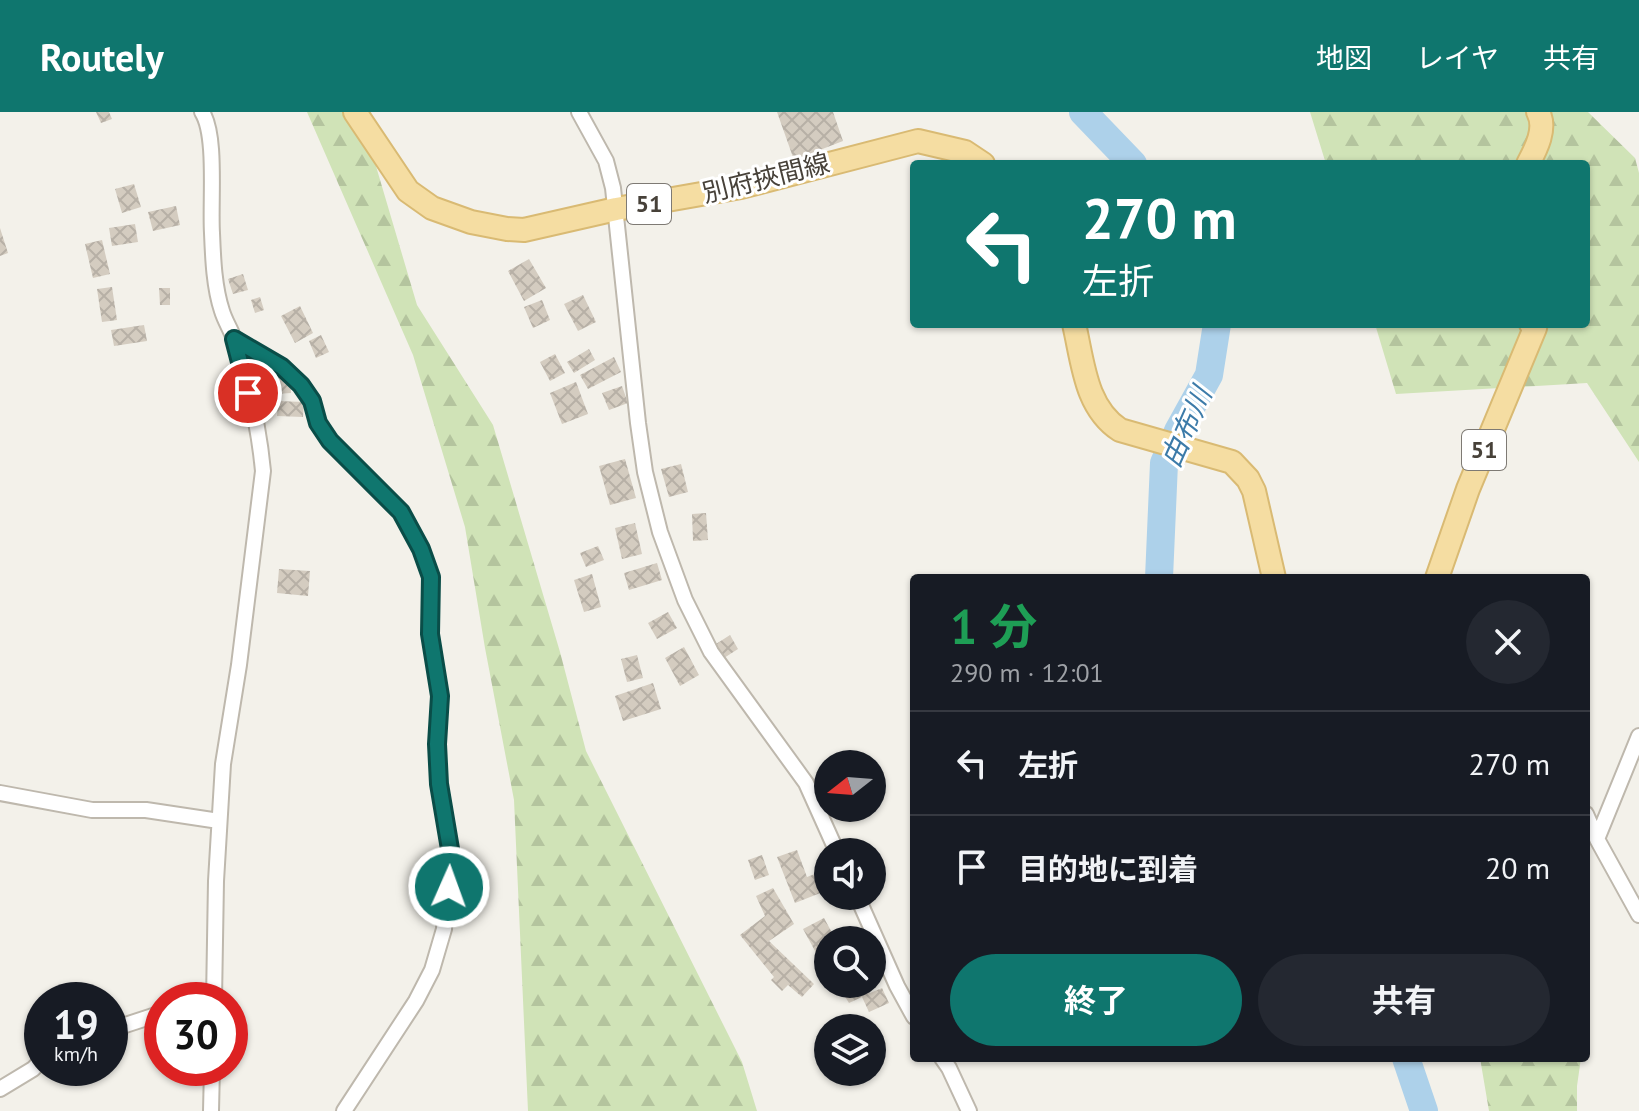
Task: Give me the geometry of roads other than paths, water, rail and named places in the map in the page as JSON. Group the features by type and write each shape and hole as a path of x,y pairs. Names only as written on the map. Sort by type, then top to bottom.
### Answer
{"main road":[{"name":"別府挾間線","path":"355,112 408,191 443,212 471,222 524,230 616,209 741,187 918,141 965,152 977,160"},
{"path":"1530,160 1541,134 1542,119 1538,112"},
{"path":"1075,328 1093,402 1111,424 1120,430 1232,462 1248,479 1254,491 1273,574"},
{"name":"51","path":"1441,574 1468,489 1535,328"}],"street":[{"path":"202,112 207,120 212,151 210,199 213,259 222,310 234,339 260,441 263,471 239,665 223,764 215,982"},
{"path":"579,112 606,161 616,209 638,423 645,472 660,532 685,600 711,652 806,783 831,838"},
{"path":"234,339 282,367 301,385 312,401 318,423 330,441 401,512 421,549 431,577 430,634 440,696 437,744 439,784 450,849 444,929 432,970 416,1001 344,1111"},
{"path":"1597,839 1639,736"},
{"path":"0,793 92,810 146,810 219,821"},
{"path":"1590,823 1639,915"},
{"path":"863,910 910,1010"},
{"path":"945,1062 969,1111"},
{"path":"0,1089 24,1074"},
{"path":"211,1111 212,1086"}],"waterway":[{"path":"1083,112 1129,160"},
{"name":"由布川","path":"1159,574 1164,463 1209,375 1216,328"},
{"name":"由布川","path":"1407,1062 1424,1111"}]}
